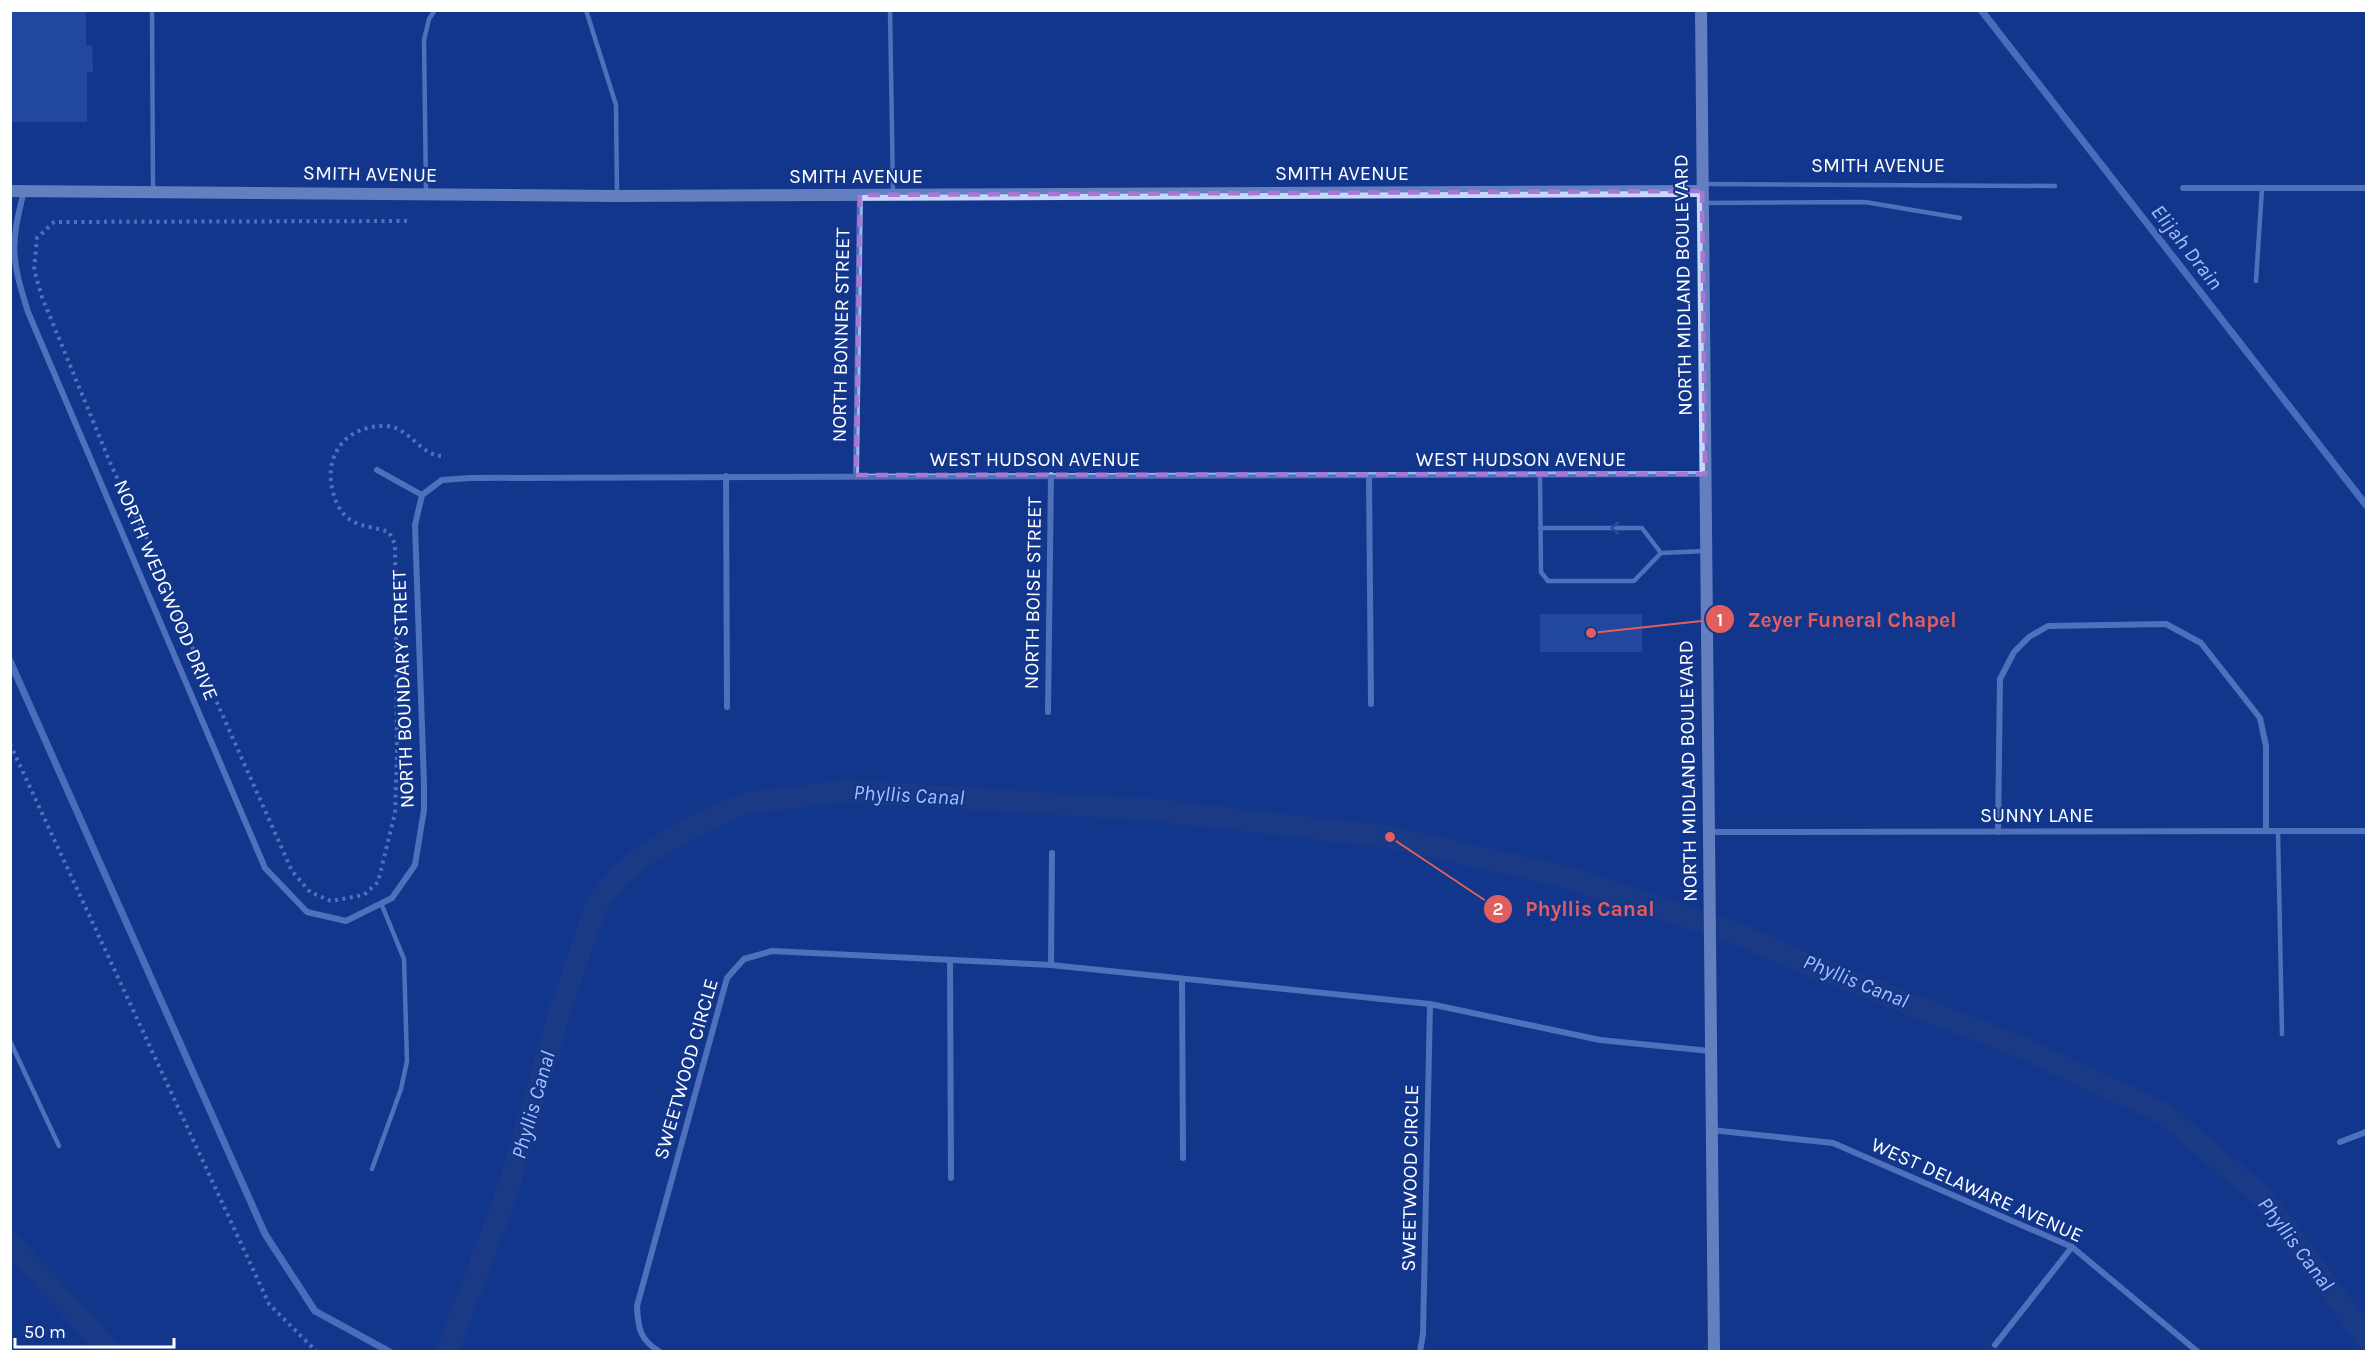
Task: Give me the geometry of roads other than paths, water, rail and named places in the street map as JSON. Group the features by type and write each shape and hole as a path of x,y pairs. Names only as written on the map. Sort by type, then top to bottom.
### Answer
{"street":[{"name":"NORTH MIDLAND BOULEVARD","path":"1701,10 1713,1352"},
{"path":"2183,188 2367,188"},
{"name":"SMITH AVENUE","path":"10,191 617,196 1702,193"},
{"name":"NORTH WEDGWOOD DRIVE","path":"24,191 13,233 14,266 27,312 266,868 307,912 317,916 346,921 381,903"},
{"name":"NORTH BONNER STREET","path":"856,475 860,195"},
{"path":"377,470 422,495"},
{"name":"WEST HUDSON AVENUE","path":"422,495 442,480 470,478 1705,474"},
{"name":"NORTH BOISE STREET","path":"1048,712 1051,475"},
{"path":"726,476 727,707"},
{"path":"1369,476 1371,704"},
{"name":"NORTH BOUNDARY STREET","path":"381,903 392,898 415,865 424,810 415,525 422,495"},
{"path":"1998,832 2000,679 2014,652 2029,637 2048,626 2166,624 2201,643 2260,718 2266,746 2266,831"},
{"name":"SUNNY LANE","path":"1708,832 2367,831"},
{"path":"1051,965 1052,853"},
{"name":"SWEETWOOD CIRCLE","path":"660,1352 646,1344 638,1326 636,1306 727,978 744,958 772,951 1051,965 1430,1004 1600,1040 1710,1051"},
{"path":"950,960 951,1178"},
{"path":"1182,980 1183,1158"},
{"name":"SWEETWOOD CIRCLE","path":"1420,1352 1423,1334 1430,1004"},
{"name":"WEST DELAWARE AVENUE","path":"1711,1130 1833,1143 2072,1246 2198,1352"},
{"path":"2340,1142 2367,1132"},
{"path":"1995,1345 2072,1246"}],"lane":[{"path":"152,10 153,192"},
{"path":"426,195 424,40 429,19 435,10"},
{"path":"586,10 616,105 617,196"},
{"path":"890,10 893,195"},
{"name":"SMITH AVENUE","path":"1702,193 2055,186"},
{"path":"2256,281 2262,188"},
{"path":"1702,193 1865,202 1960,218"},
{"path":"1540,475 1541,572 1548,581 1634,581 1661,553 1705,551"},
{"path":"1540,528 1642,528 1661,553"},
{"path":"2278,831 2282,1034"},
{"path":"372,1169 401,1089 407,1060 404,958 381,903"},
{"path":"10,1041 59,1146"}],"waterway":[{"name":"Elijah Drain","path":"1981,10 2366,505"},
{"path":"10,661 265,1234 315,1311 390,1352"},
{"name":"Phyllis Canal","path":"447,1352 508,1190 559,1013 597,903 618,877 643,856 688,829 745,803 848,791 1154,810 1390,837 1565,877 1743,936 1809,965 2018,1046 2163,1113 2263,1197 2366,1338"},
{"name":"Phyllis Canal","path":"10,1243 111,1352"}],"place":[{"name":"Zeyer Funeral Chapel","path":"1591,633"},
{"name":"Phyllis Canal","path":"1390,837"}]}
